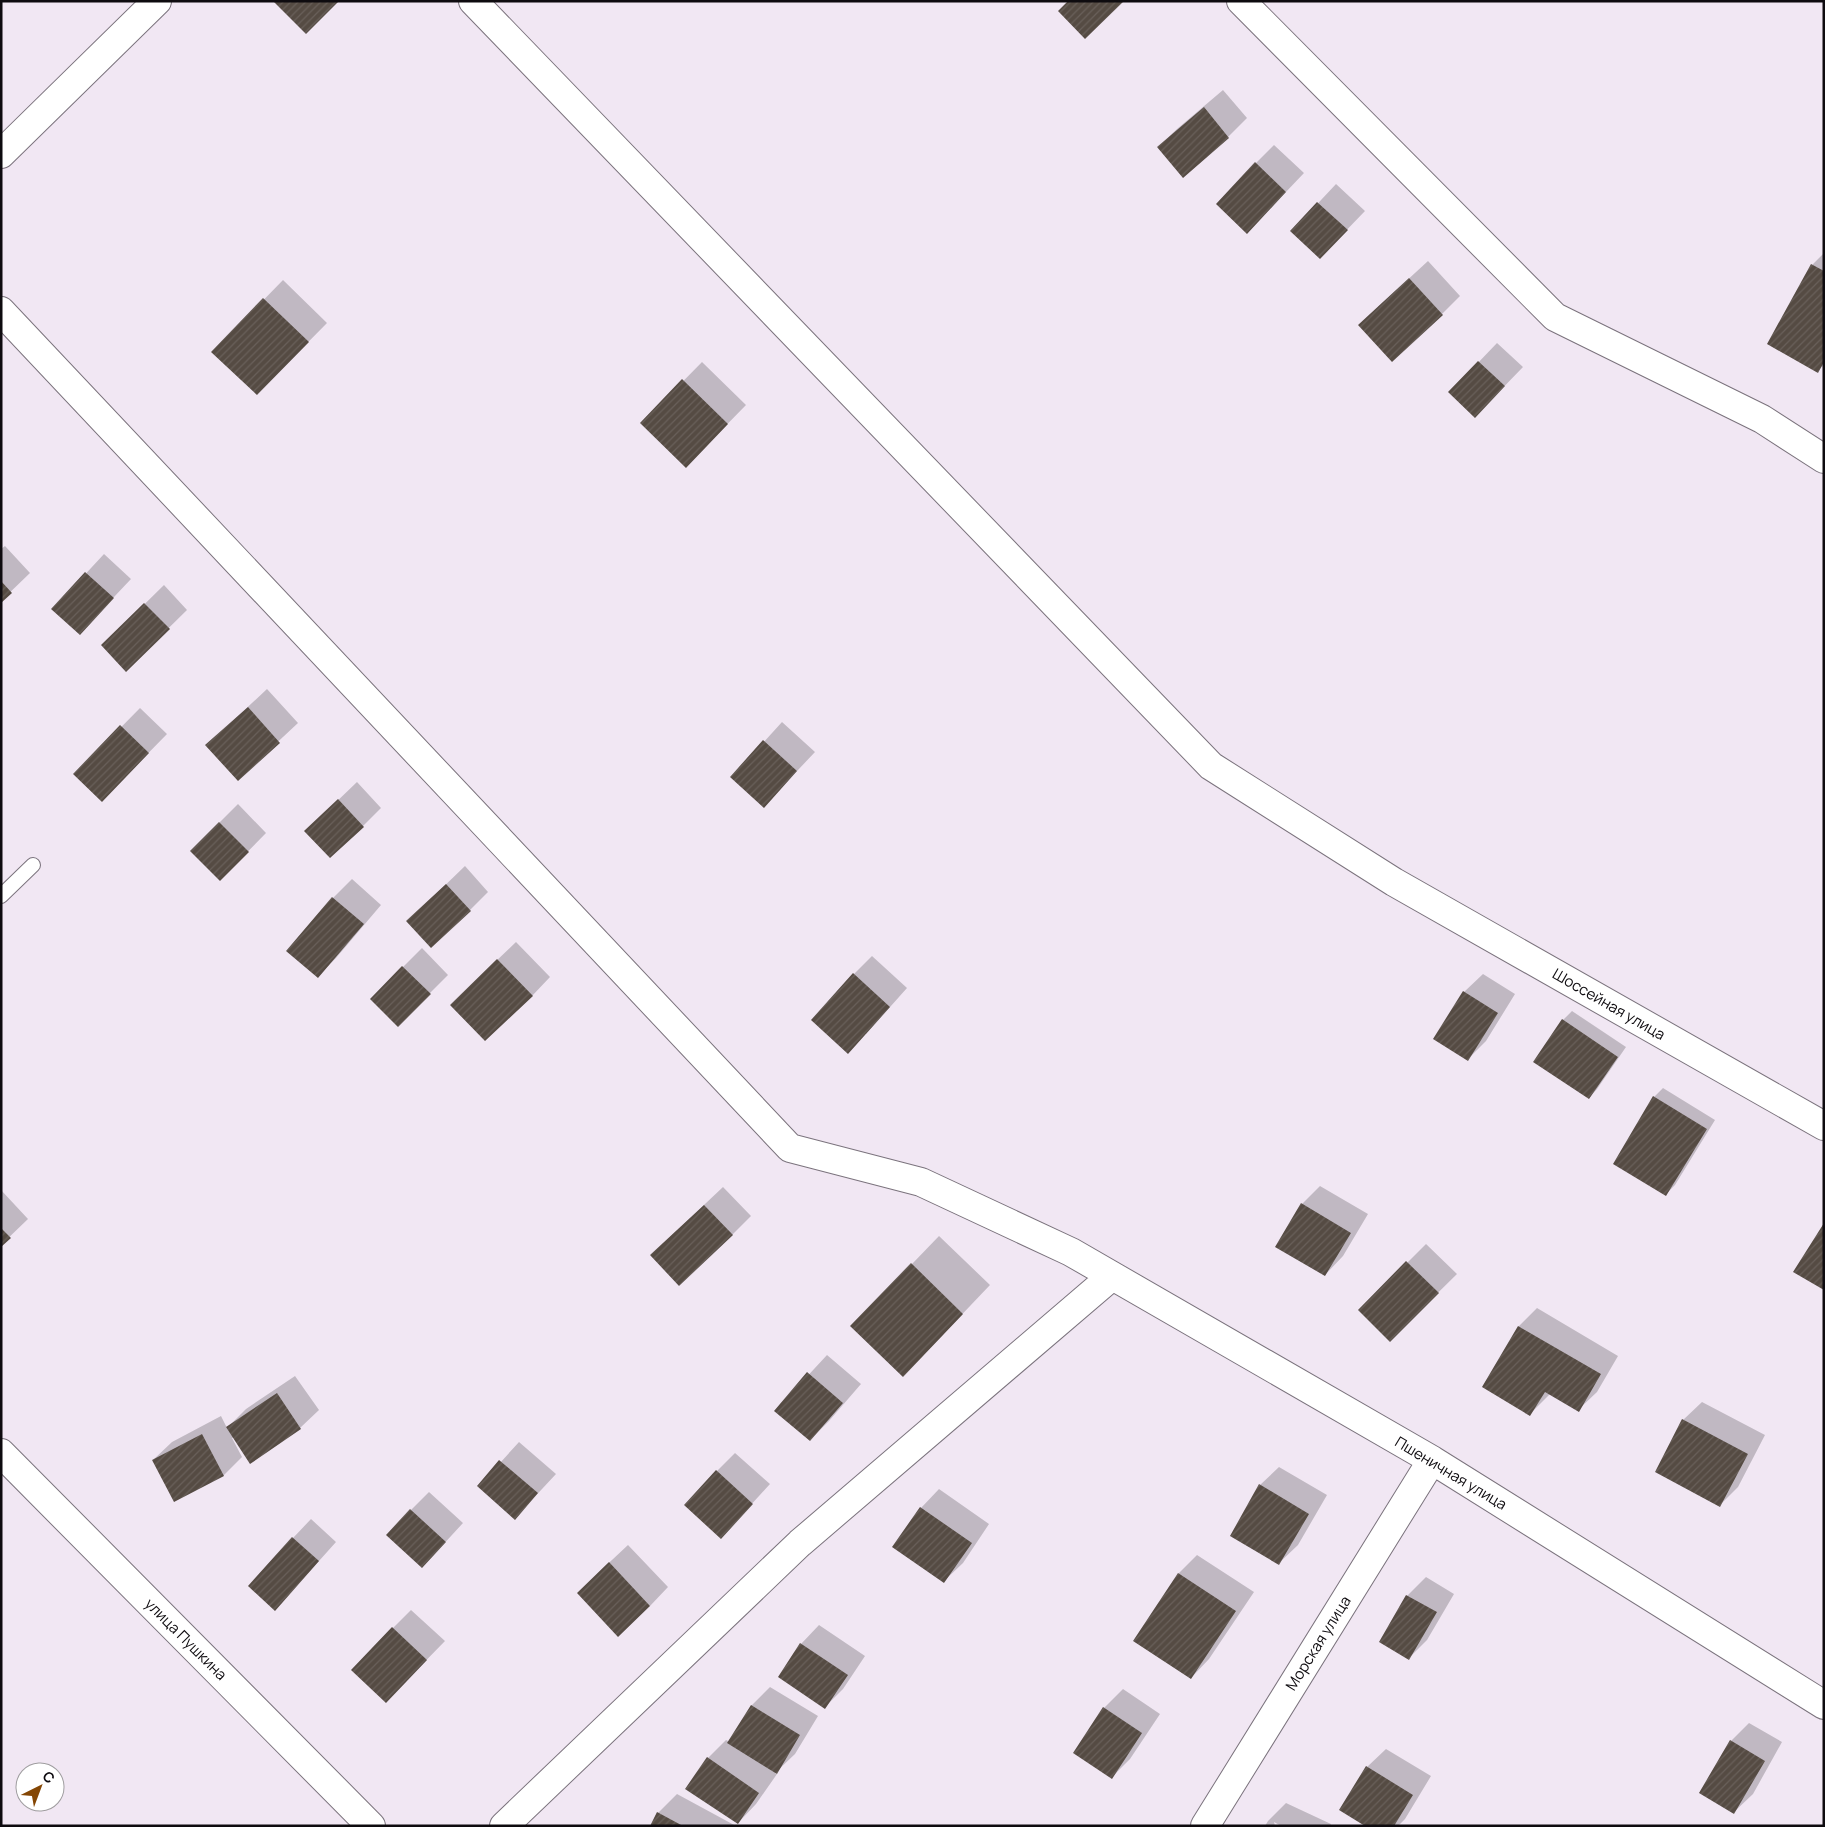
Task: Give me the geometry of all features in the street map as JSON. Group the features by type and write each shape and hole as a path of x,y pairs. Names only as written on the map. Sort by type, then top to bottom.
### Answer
{"street":[{"path":"1,154 158,1"},
{"name":"Шоссейная улица","path":"473,1 1211,766 1394,882 1824,1126"},
{"path":"1241,1 1555,317 1762,419 1824,459"},
{"name":"Пшеничная улица","path":"1,311 790,1148 921,1182 1071,1252 1432,1460 1824,1705"},
{"path":"504,1826 800,1543 1112,1276"},
{"name":"улица Пушкина","path":"1,1453 371,1826"},
{"name":"Морская улица","path":"1205,1826 1432,1460"}],"lane":[{"path":"1,896 33,864"}],"building":[{"path":"273,1 339,1 306,34"},
{"path":"1068,1 1124,1 1085,39 1058,11"},
{"path":"1204,107 1229,138 1183,178 1157,147"},
{"path":"1255,162 1286,192 1247,234 1216,204"},
{"path":"1317,202 1348,230 1320,259 1290,231"},
{"path":"1811,264 1824,271 1824,362 1818,373 1767,344"},
{"path":"1409,278 1443,315 1392,362 1358,325"},
{"path":"263,298 309,342 257,395 211,352"},
{"path":"1478,361 1505,386 1475,418 1448,392"},
{"path":"682,379 728,424 686,468 640,423"},
{"path":"85,572 114,598 80,635 51,609"},
{"path":"1,581 12,593 1,603"},
{"path":"144,603 170,629 126,672 101,645"},
{"path":"248,707 280,743 238,781 205,745"},
{"path":"120,725 149,753 102,802 73,774"},
{"path":"763,740 797,771 764,808 730,777"},
{"path":"338,799 364,827 330,858 304,831"},
{"path":"219,822 249,852 220,881 190,851"},
{"path":"446,884 471,911 431,948 406,921"},
{"path":"332,897 364,924 318,978 286,951"},
{"path":"497,959 533,996 485,1041 450,1005"},
{"path":"402,966 431,994 398,1027 370,999"},
{"path":"853,973 890,1007 848,1054 811,1020"},
{"path":"1463,991 1498,1013 1468,1061 1433,1039"},
{"path":"1562,1019 1618,1057 1589,1099 1533,1062"},
{"path":"1653,1096 1707,1129 1666,1196 1613,1164"},
{"path":"1301,1203 1351,1233 1325,1276 1275,1247"},
{"path":"704,1205 733,1235 679,1286 650,1255"},
{"path":"1824,1223 1824,1290 1793,1272"},
{"path":"1,1228 11,1238 1,1247"},
{"path":"1406,1261 1439,1293 1390,1342 1358,1310"},
{"path":"911,1263 963,1314 903,1377 850,1326"},
{"path":"1518,1326 1601,1374 1579,1412 1545,1392 1530,1416 1482,1387"},
{"path":"807,1372 843,1403 810,1441 774,1411"},
{"path":"277,1393 301,1429 250,1464 226,1427"},
{"path":"1682,1419 1748,1454 1720,1507 1655,1472"},
{"path":"202,1434 224,1476 174,1502 152,1460"},
{"path":"499,1460 538,1493 515,1520 477,1486"},
{"path":"716,1470 753,1504 721,1539 684,1505"},
{"path":"1259,1484 1309,1514 1279,1565 1230,1536"},
{"path":"920,1507 972,1543 944,1583 892,1547"},
{"path":"410,1509 446,1542 422,1568 386,1535"},
{"path":"292,1537 319,1561 275,1611 248,1586"},
{"path":"609,1562 650,1606 618,1637 577,1593"},
{"path":"1178,1573 1236,1611 1191,1679 1133,1641"},
{"path":"1406,1595 1437,1612 1409,1660 1379,1642"},
{"path":"392,1627 427,1660 386,1703 351,1670"},
{"path":"800,1643 848,1675 825,1709 778,1677"},
{"path":"751,1705 800,1735 777,1774 727,1743"},
{"path":"1103,1707 1142,1733 1112,1779 1073,1753"},
{"path":"1730,1740 1765,1761 1734,1814 1699,1793"},
{"path":"707,1757 759,1793 738,1824 685,1789"},
{"path":"1366,1766 1413,1795 1394,1826 1365,1826 1339,1810"},
{"path":"657,1812 683,1826 650,1826"}]}
